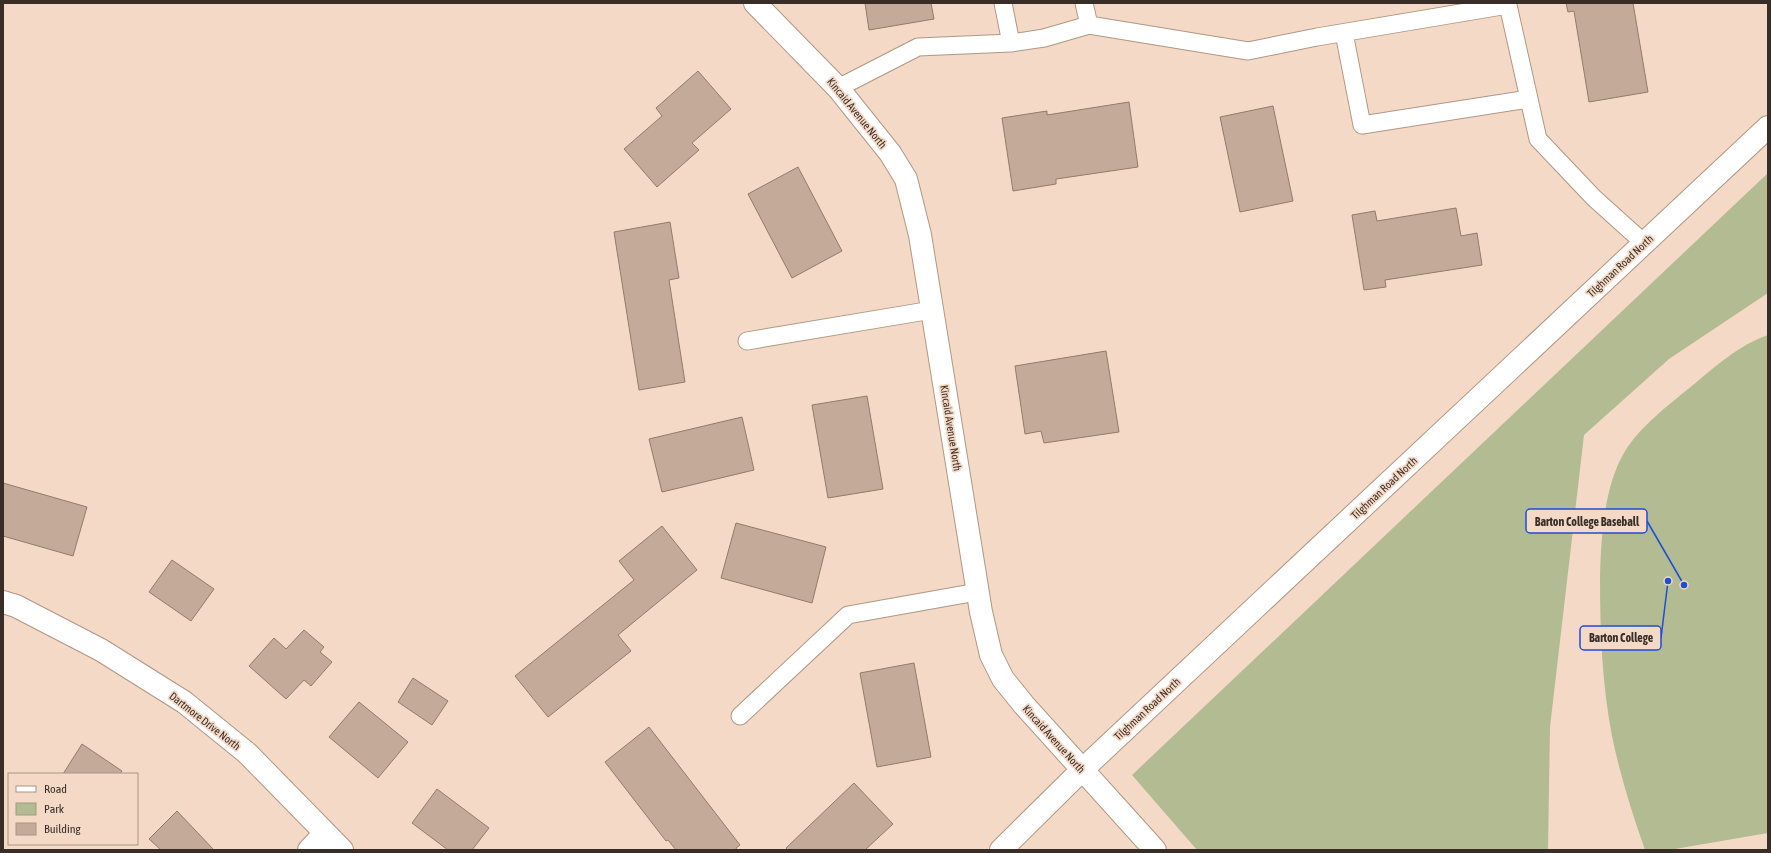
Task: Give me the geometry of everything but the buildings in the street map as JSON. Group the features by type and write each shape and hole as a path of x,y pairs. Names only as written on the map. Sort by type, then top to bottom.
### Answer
{"street":[{"name":"Kincaid Avenue North","path":"755,3 838,88 890,153 906,179 920,235 977,592 991,655 1003,679 1082,770 1155,850"},
{"name":"Tilghman Road North","path":"1001,850 1082,770 1768,127"},
{"name":"Dartmore Drive North","path":"3,602 16,606 101,650 184,702 247,753 342,850"},
{"path":"309,850 325,833"}],"lane":[{"path":"1004,3 1011,43"},
{"path":"1084,3 1089,24"},
{"path":"838,88 918,47 1011,43 1044,38 1089,24 1248,51 1508,5 1538,138 1594,198 1644,243"},
{"path":"1344,33 1362,125 1529,99"},
{"path":"747,341 932,310"},
{"path":"740,716 848,615 977,592"}],"green space":[{"path":"1768,173 1768,293 1669,359 1584,435 1550,727 1548,850 1197,850 1132,775"},
{"path":"1768,335 1768,833 1669,850 1645,850 1635,822 1615,751 1606,697 1600,617 1600,577 1601,546 1608,497 1617,466 1630,444 1646,425 1728,357 1747,344"}],"place":[{"name":"Barton College","path":"1668,581"},
{"name":"Barton College Baseball","path":"1684,585"}]}
